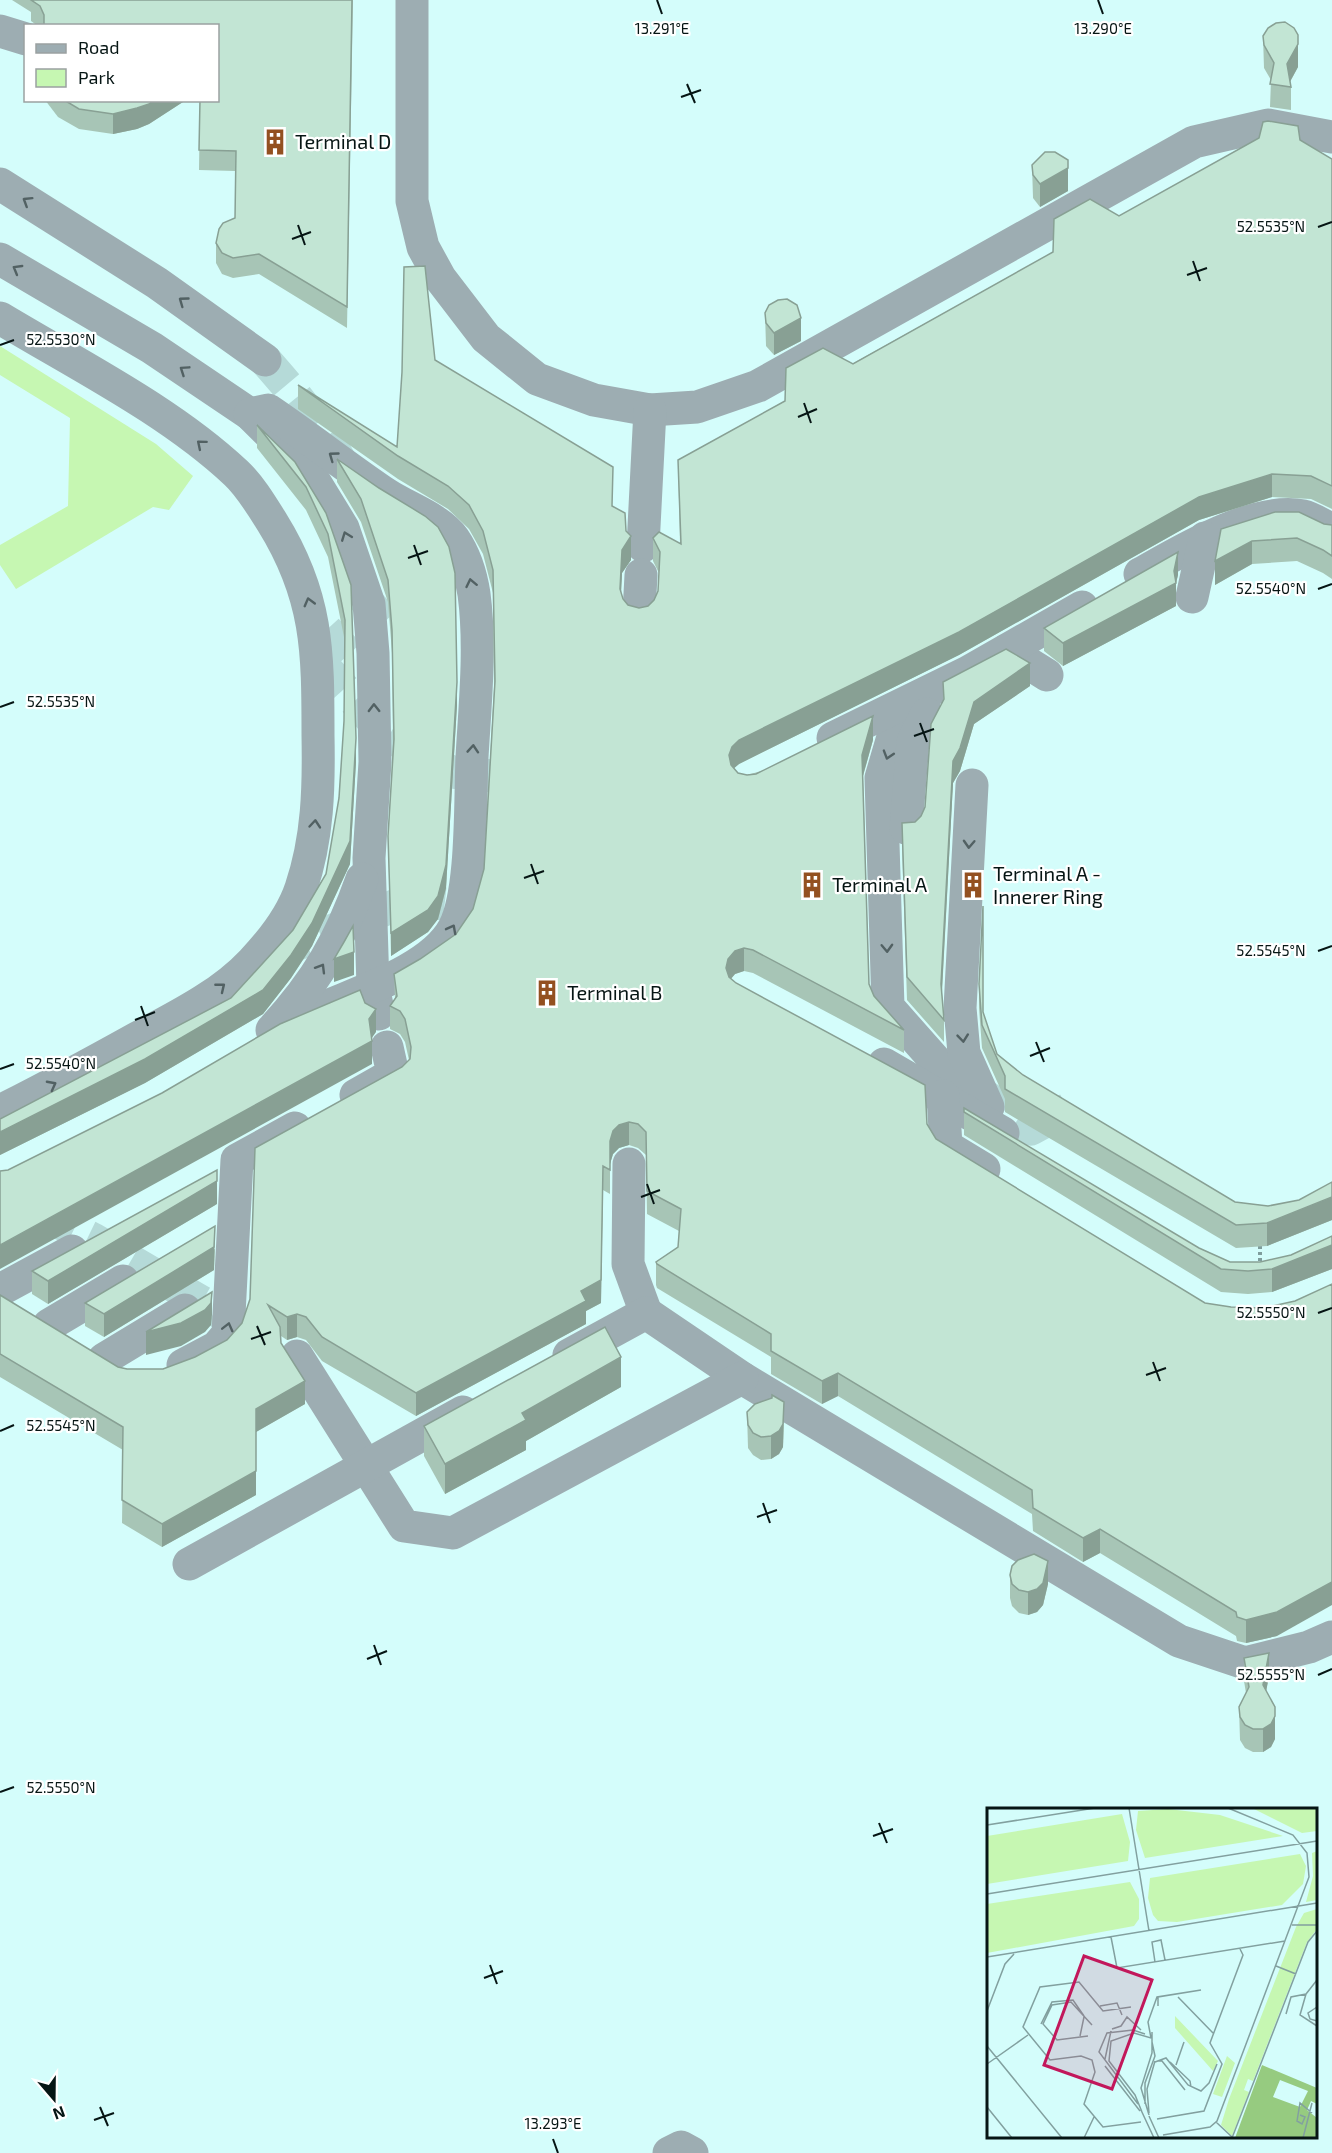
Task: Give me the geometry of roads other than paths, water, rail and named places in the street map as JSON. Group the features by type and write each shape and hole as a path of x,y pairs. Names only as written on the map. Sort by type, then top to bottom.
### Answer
{"lane":[{"path":"412,0 412,201 423,247 440,278 486,338 537,379 594,400 650,410 698,407 758,386 1194,142 1268,124 1332,137"},
{"path":"0,31 24,38"},
{"path":"0,57 24,51"},
{"path":"0,184 157,283 265,360"},
{"path":"0,259 152,348 250,414 310,474 343,528 369,603 374,653 375,762 369,858 376,1000"},
{"path":"0,318 186,430 238,475 266,512 295,563 314,621 318,660 318,746 314,841 300,891 278,931 251,963 210,996 170,1020 0,1111"},
{"path":"250,414 268,410 388,495 436,523 453,538 467,563 474,594 476,705 465,891 455,927 441,946 376,1000 258,1038 304,996 322,968 347,923 369,858"},
{"path":"639,613 650,410"},
{"path":"995,1128 888,1007 881,778 900,713 1205,538 1272,516 1303,516 1332,530"},
{"path":"1192,597 1205,538"},
{"path":"1007,650 1047,675"},
{"path":"802,753 968,672"},
{"path":"906,828 913,742 930,709 968,672"},
{"path":"972,785 960,1008 964,1053 995,1128"},
{"path":"206,1177 393,1074 387,1047"},
{"path":"857,1049 943,1096 1025,1146"},
{"path":"943,1096 946,1146 1006,1182"},
{"path":"0,1296 128,1374 147,1374 189,1363 218,1347 228,1334 237,1161"},
{"path":"629,1164 628,1264 646,1313 741,1378 1179,1641 1245,1663 1308,1647 1332,1637"},
{"path":"207,1231 235,1215"},
{"path":"0,1290 103,1234"},
{"path":"49,1325 148,1266"},
{"path":"104,1359 232,1281"},
{"path":"542,1369 646,1313"},
{"path":"297,1356 404,1526 453,1533 741,1378"},
{"path":"189,1564 490,1397"},
{"path":"669,2153 681,2147 692,2153"}],"tunnel":[{"path":"265,360 306,410 342,464"},
{"path":"386,598 318,660 383,732 451,772 534,780"},
{"path":"275,953 409,900 489,909"},
{"path":"978,1091 1031,1129 1068,1109"},
{"path":"0,1194 93,1239 238,1323"}],"place":[{"name":"Terminal D","path":"275,142"},
{"name":"Terminal A","path":"812,885"},
{"name":"Terminal A - Innerer Ring","path":"973,885"},
{"name":"Terminal B","path":"547,993"}]}
